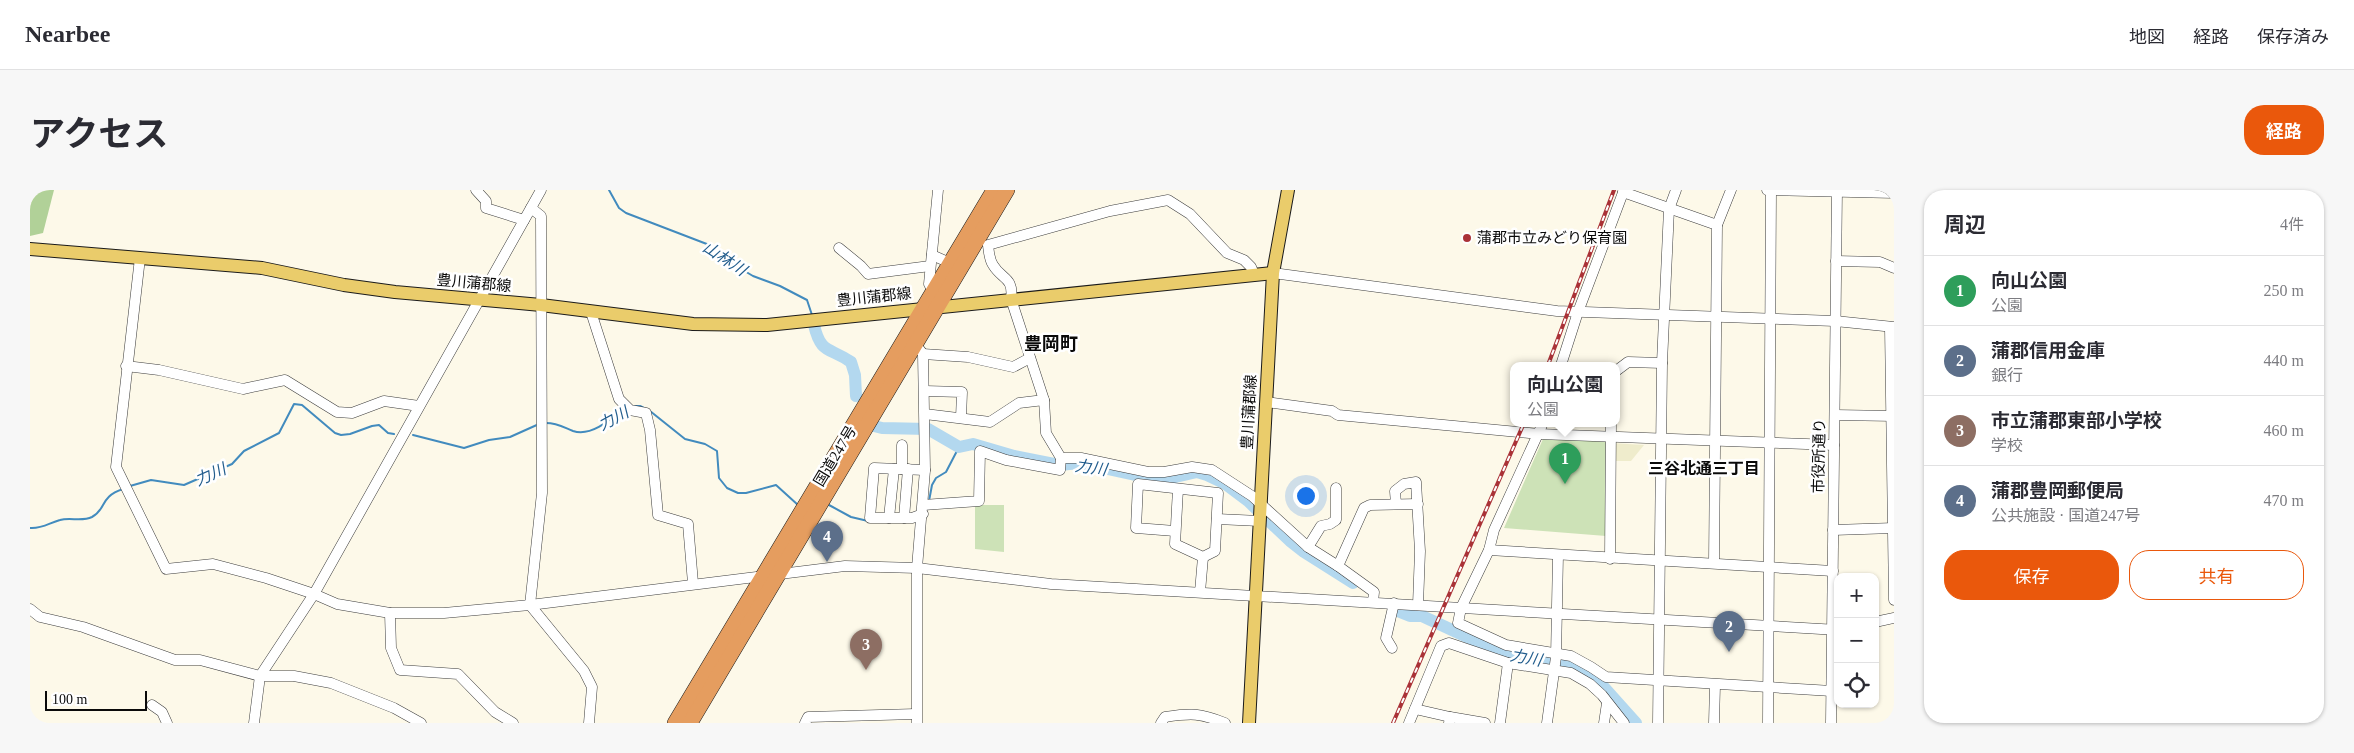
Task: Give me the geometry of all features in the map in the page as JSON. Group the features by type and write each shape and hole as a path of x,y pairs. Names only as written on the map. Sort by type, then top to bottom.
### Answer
{"highway":[{"name":"国道247号","path":"675,723 920,350 932,302 950,263 984,197 994,190"},
{"name":"国道247号","path":"690,723 771,575 932,302 1007,190"}],"main road":[{"path":"1273,272 1288,190"},
{"name":"豊川蒲郡線","path":"30,249 262,268 344,285 722,326 767,325 932,302 1011,299 1273,272 1249,723"}],"street":[{"path":"476,190 486,201 486,208 524,220"},
{"path":"254,723 260,676 314,594 541,190"},
{"path":"932,302 929,284 938,190"},
{"path":"1658,723 1663,439 1662,363 1669,210 1676,190"},
{"path":"1714,563 1717,226 1731,190"},
{"path":"1563,362 1578,312 1624,191 1669,210 1717,226"},
{"path":"1768,723 1771,444 1769,191 1894,193"},
{"name":"市役所通り","path":"1834,618 1832,571 1837,191"},
{"path":"925,470 874,468 870,518 904,518 979,501 980,451 1006,460 1060,470 1061,462 1046,433 1044,400 1011,299 1012,288 1008,280 994,267 990,259 988,245 1168,195 1190,214 1227,253 1244,260 1251,267 1254,274"},
{"path":"531,208 541,216 542,493 530,606 584,671 592,688 589,723"},
{"path":"839,248 868,274 931,260 950,263"},
{"path":"140,258 126,366 116,467 166,569 213,564 314,594 337,604 390,613 444,613 530,606 693,583 845,566 918,568 1051,584 1394,603 1834,631"},
{"path":"1836,261 1880,262 1894,268"},
{"path":"1273,272 1578,312 1835,321 1892,327 1894,600"},
{"path":"591,312 620,399 627,407 646,412 650,430 658,515 688,524 693,583"},
{"path":"805,723 808,717 917,719 918,568 925,512 925,391 920,350 968,357 1013,367 1030,358"},
{"path":"1620,368 1628,362 1662,363"},
{"path":"126,366 168,372 242,390 285,380 337,412 352,413 384,401 419,406"},
{"path":"925,391 962,392 961,418"},
{"path":"925,414 990,422 1019,403 1044,400"},
{"path":"1266,402 1332,410 1338,415 1540,434 1834,445"},
{"path":"1835,416 1893,416"},
{"path":"1542,427 1494,530 1489,550 1460,608 1458,623 1487,638 1506,645 1581,661 1606,677 1769,689 1832,691"},
{"path":"1610,559 1611,427"},
{"path":"902,445 901,469 904,518"},
{"path":"1061,462 1082,458 1148,472 1201,466 1225,477 1260,512 1308,548 1338,566 1374,592 1373,602"},
{"path":"889,518 901,469"},
{"path":"1396,504 1395,491 1404,484 1416,482 1420,550 1418,605"},
{"path":"1175,531 1136,528 1138,484 1218,493 1215,551 1202,557 1175,544 1178,489"},
{"path":"1308,548 1321,526 1336,520 1336,488"},
{"path":"1338,566 1364,508 1370,505 1418,504"},
{"path":"1217,519 1260,512"},
{"path":"1833,530 1893,528"},
{"path":"1489,550 1610,559 1714,563 1832,571"},
{"path":"1548,723 1556,655 1558,555"},
{"path":"1200,592 1202,557"},
{"path":"1392,648 1386,638 1394,603"},
{"path":"30,609 40,617 83,627 175,660 200,660 260,676 294,676 331,683 394,708 421,723"},
{"path":"390,613 391,648 400,670 458,674 495,712 513,723"},
{"path":"1879,621 1894,618"},
{"path":"1409,723 1443,644 1452,643 1508,663 1571,673 1590,684 1624,723"},
{"name":"市役所通り","path":"1831,723 1834,651"},
{"path":"1500,723 1508,663"},
{"path":"1714,723 1715,685"},
{"path":"1604,723 1607,703"},
{"path":"152,705 162,712 167,723"},
{"path":"1415,709 1450,720 1484,723"},
{"path":"1161,723 1165,717 1190,713 1208,716 1225,723"}],"shaded area":[{"path":"1611,443 1644,445 1631,461 1611,461"}],"green space":[{"path":"30,190 54,190 43,233 30,236"},
{"path":"1543,439 1606,440 1606,536 1504,528"},
{"path":"975,505 1004,505 1004,552 975,549"}],"waterway":[{"name":"山林川","path":"609,190 619,208 626,213 712,246 731,263 753,276 780,286 807,300 812,315"},
{"name":"山林川","path":"814,325 823,346 851,362 855,375 856,396"},
{"name":"力川","path":"130,486 151,480 184,485 232,464 244,451 279,433 294,404 302,405 335,433 341,435 379,425 388,433 394,434"},
{"name":"力川","path":"632,406 640,406 646,409"},
{"name":"力川","path":"546,423 557,424 573,431 587,432 600,426 623,409"},
{"name":"力川","path":"650,411 685,439 705,444 717,451 719,478 727,488 738,493 746,493 776,485 798,505"},
{"name":"力川","path":"413,435 464,448 489,440 510,437 539,424"},
{"name":"力川","path":"874,426 882,428 928,429 959,447 973,444 1014,456 1059,465 1080,463 1149,478 1171,478 1197,472 1207,475 1224,483 1248,501 1304,552 1353,583"},
{"name":"力川","path":"929,501 932,485 936,478 946,472 959,447"},
{"name":"力川","path":"30,528 42,527 64,519 92,517 97,514 110,496 123,489"},
{"name":"力川","path":"829,505 851,517 868,521"},
{"name":"力川","path":"1400,612 1410,616 1422,616 1497,651 1546,662 1571,663 1593,675 1636,723"}],"railway":[{"path":"1549,362 1614,190"},
{"path":"1393,723 1522,427"}],"place":[{"name":"蒲郡市立みどり保育園","path":"1467,238"},
{"name":"向山公園","path":"1565,484"},
{"name":"蒲郡豊岡郵便局","path":"827,562"},
{"name":"蒲郡信用金庫","path":"1729,652"},
{"name":"市立蒲郡東部小学校","path":"866,670"}],"district":[{"name":"豊岡町","path":"1051,344"},
{"name":"三谷北通三丁目","path":"1704,468"}]}
